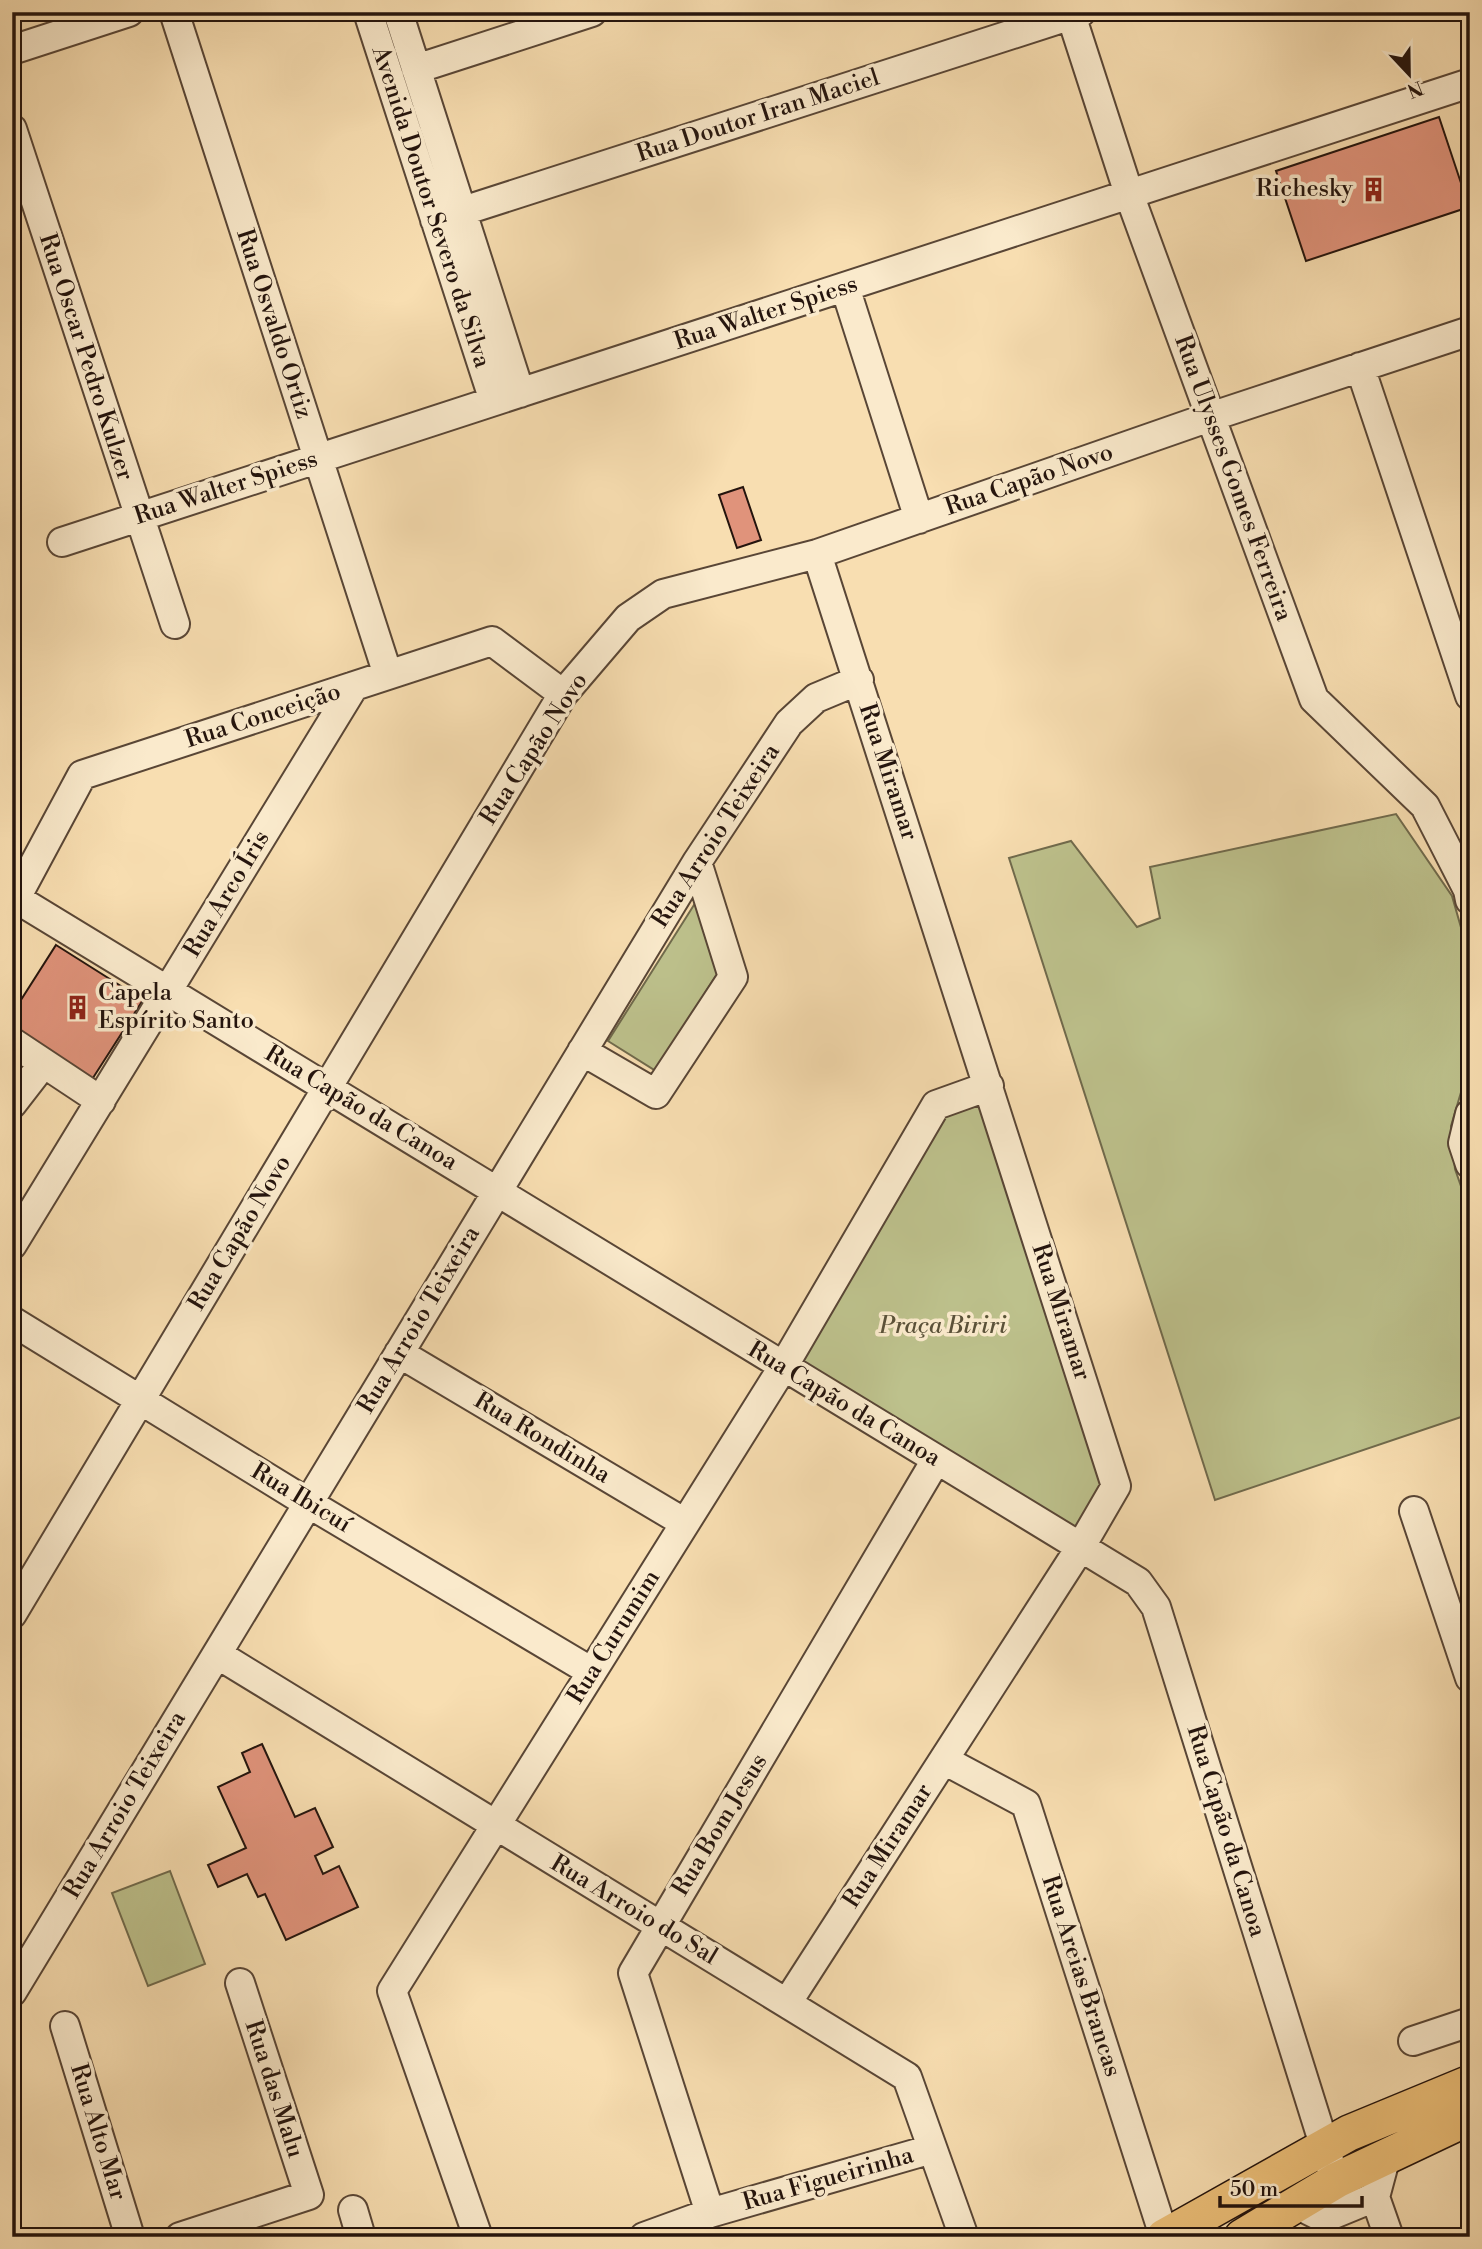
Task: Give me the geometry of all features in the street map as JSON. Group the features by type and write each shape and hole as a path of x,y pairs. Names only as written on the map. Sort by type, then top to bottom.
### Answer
{"main road":[{"path":"1164,2237 1349,2133 1470,2084"},
{"path":"1259,2232 1317,2220 1337,2180 1470,2118"}],"street":[{"path":"12,50 129,12"},
{"name":"Rua Osvaldo Ortiz","path":"174,12 388,675"},
{"name":"Avenida Doutor Severo da Silva","path":"368,12 435,220 507,397"},
{"name":"Avenida Doutor Severo da Silva","path":"398,12 462,211 507,397"},
{"path":"416,69 591,12"},
{"name":"Rua Doutor Iran Maciel","path":"435,220 1074,13"},
{"name":"Rua Ulysses Gomes Ferreira","path":"1074,13 1129,194 1314,699 1425,806 1469,893"},
{"name":"Rua Walter Spiess","path":"62,542 1470,83"},
{"name":"Rua Oscar Pedro Kulzer","path":"12,130 175,624"},
{"path":"845,287 919,519"},
{"name":"Rua Capão Novo","path":"12,1614 563,694 628,618 663,594 817,554 1210,417 1470,331"},
{"path":"1360,367 1470,696"},
{"name":"Rua Miramar","path":"787,2003 1080,1548 1116,1486 817,554"},
{"name":"Rua Conceição","path":"14,897 82,775 492,641 563,694"},
{"name":"Rua Arroio Teixeira","path":"12,1992 697,862 789,723 816,698 859,680"},
{"name":"Rua Arco Íris","path":"12,1245 354,686"},
{"path":"582,1051 656,1094 733,977 697,862"},
{"name":"Rua Capão da Canoa","path":"14,897 1138,1582 1156,1607 1323,2146 1337,2180"},
{"path":"12,1042 101,1101"},
{"path":"12,1104 43,1064"},
{"name":"Rua Curumim","path":"478,2237 392,1991 783,1367 936,1105 989,1086"},
{"path":"1470,1114 1463,1143 1470,1164"},
{"name":"Rua Ibicuí","path":"12,1321 308,1503 592,1672"},
{"name":"Rua Rondinha","path":"399,1353 685,1524"},
{"name":"Rua Bom Jesus","path":"710,2213 633,1973 936,1460"},
{"path":"1470,1628 1421,1508 1470,1678"},
{"name":"Rua Arroio do Sal","path":"217,1654 907,2077 964,2237"},
{"name":"Rua Areias Brancas","path":"943,1760 1026,1804 1164,2237"},
{"name":"Rua das Malu","path":"180,2237 309,2195 240,1983"},
{"path":"1413,2041 1470,2022"},
{"name":"Rua Alto Mar","path":"65,2026 130,2237"},
{"name":"Rua Figueirinha","path":"644,2237 710,2213 932,2149"},
{"path":"1386,2156 1376,2197 1389,2237"},
{"path":"1317,2220 1376,2197"}],"green space":[{"path":"1396,814 1452,896 1470,959 1470,1062 1451,1126 1455,1169 1470,1212 1470,1414 1215,1500 1009,858 1071,841 1137,927 1160,918 1150,867"},
{"path":"699,897 722,966 656,1071 608,1041"},
{"name":"Praça Biriri","path":"983,1103 1104,1484 1077,1532 801,1363 944,1115"},
{"path":"170,1871 205,1964 148,1986 112,1893"}],"building":[{"name":"Richesky","path":"1439,117 1469,207 1306,261 1276,171"},
{"path":"743,487 761,540 737,548 719,495"},
{"name":"Capela Espírito Santo","path":"56,945 143,1000 91,1081 12,1032 12,1014"},
{"path":"262,1744 295,1817 315,1808 333,1847 315,1856 323,1874 339,1866 358,1907 286,1940 265,1894 258,1897 247,1874 218,1887 208,1865 246,1848 218,1787 250,1772 242,1753"}],"place":[{"name":"Richesky","path":"1373,189"},
{"name":"Capela Espírito Santo","path":"78,1007"}]}
